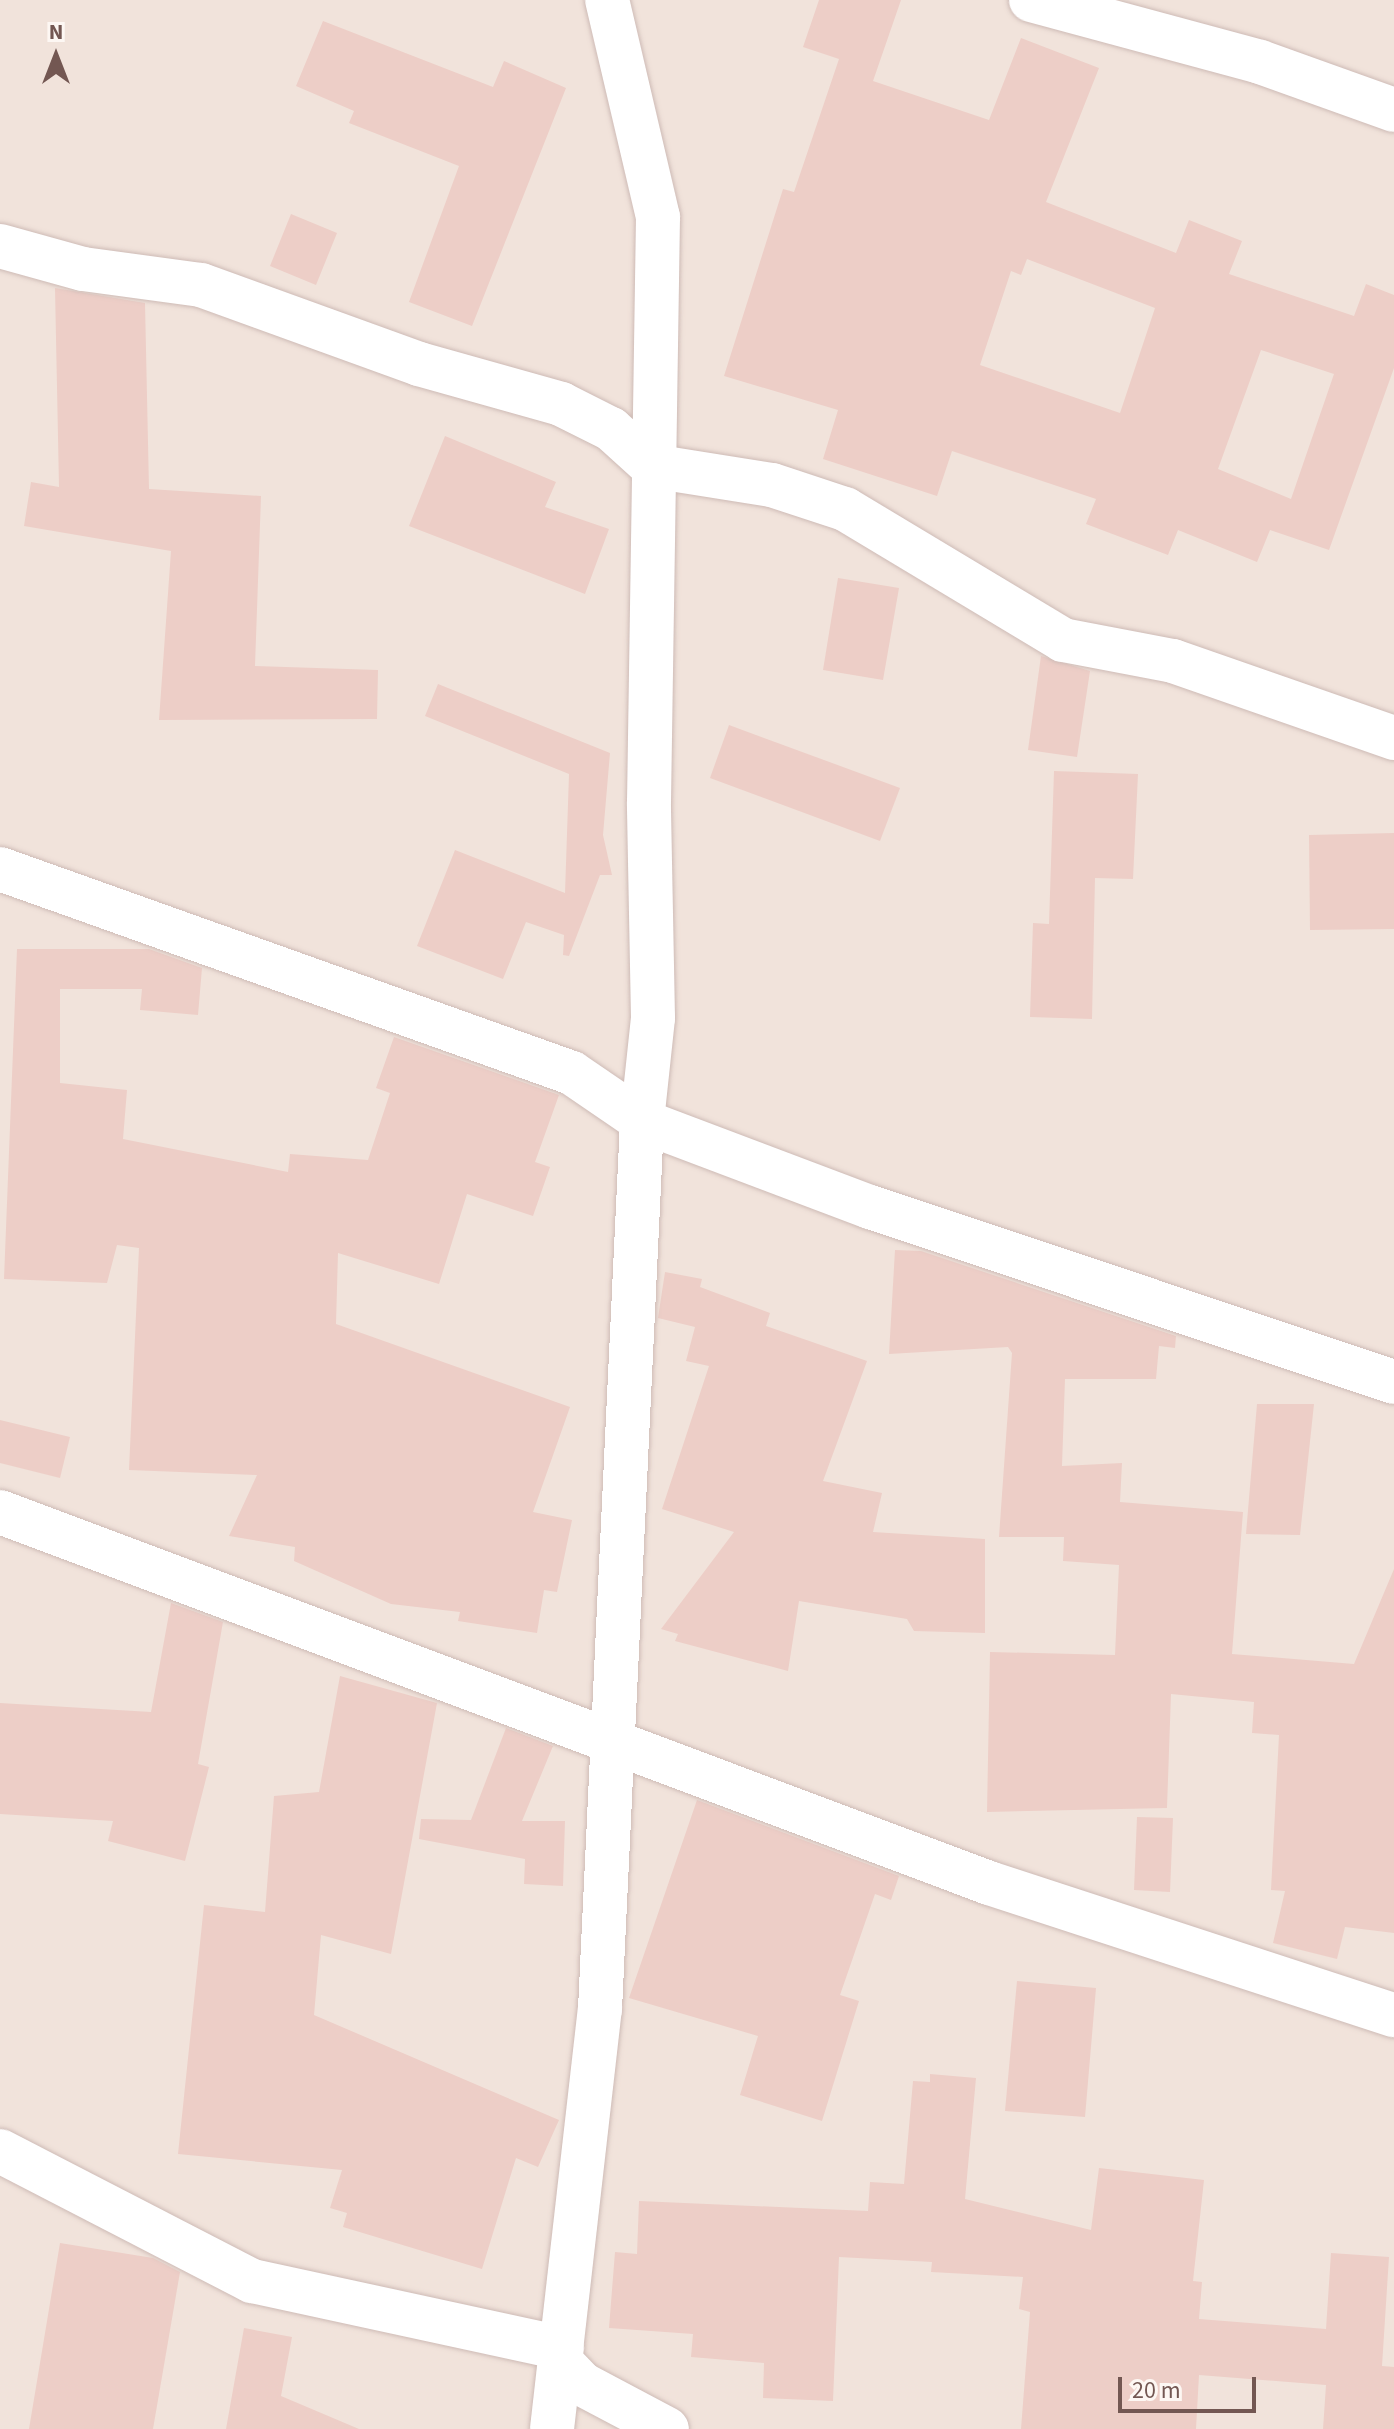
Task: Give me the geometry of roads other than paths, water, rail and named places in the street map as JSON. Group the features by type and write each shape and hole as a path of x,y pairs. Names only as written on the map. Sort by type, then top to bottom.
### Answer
{"street":[{"path":"552,2429 600,2009 642,1121 653,1018 652,466 658,217 607,0"},
{"path":"1031,0 1260,62 1394,110"},
{"path":"0,246 83,269 201,285 419,364 561,404 611,429 652,466 772,485 845,509 1063,640 1173,661 1394,738"},
{"path":"0,869 572,1073 642,1121 870,1207 1394,1382"},
{"path":"0,1512 614,1738 989,1883 1394,2015"},
{"path":"0,2151 252,2281 561,2355 582,2384 667,2429"}]}
